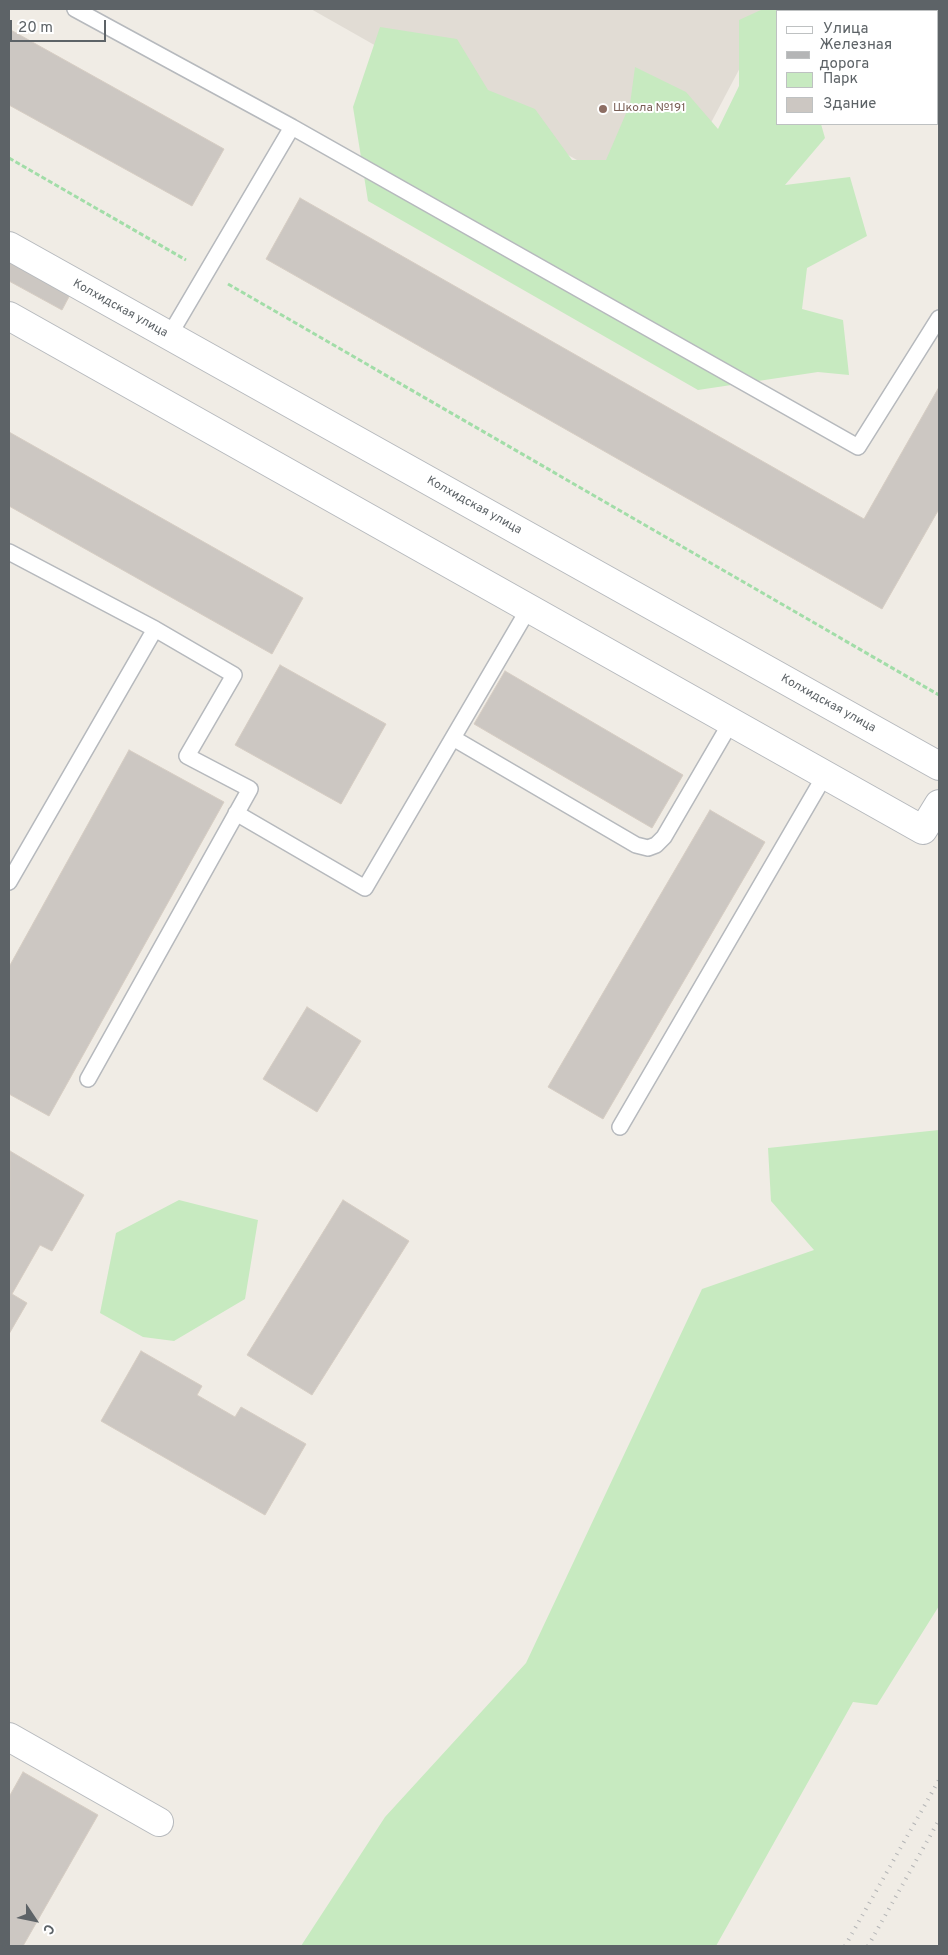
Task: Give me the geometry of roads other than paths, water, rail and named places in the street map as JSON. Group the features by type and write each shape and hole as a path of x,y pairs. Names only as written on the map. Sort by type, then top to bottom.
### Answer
{"street":[{"name":"Колхидская улица","path":"9,246 939,766"},
{"path":"9,316 923,830 939,804"},
{"path":"9,1737 159,1822"}],"lane":[{"path":"75,9 292,127 858,447 939,318"},
{"path":"169,336 292,127"},
{"path":"9,552 155,629 234,675 187,756 250,789 88,1079"},
{"path":"236,813 365,888 528,608"},
{"path":"9,882 155,629"},
{"path":"453,738 636,845 648,848 656,845 664,837 732,722"},
{"path":"620,1127 825,775"}],"railway":[{"path":"845,1946 939,1780"},
{"path":"868,1946 939,1820"}],"place":[{"name":"Школа №191","path":"603,109"}]}
